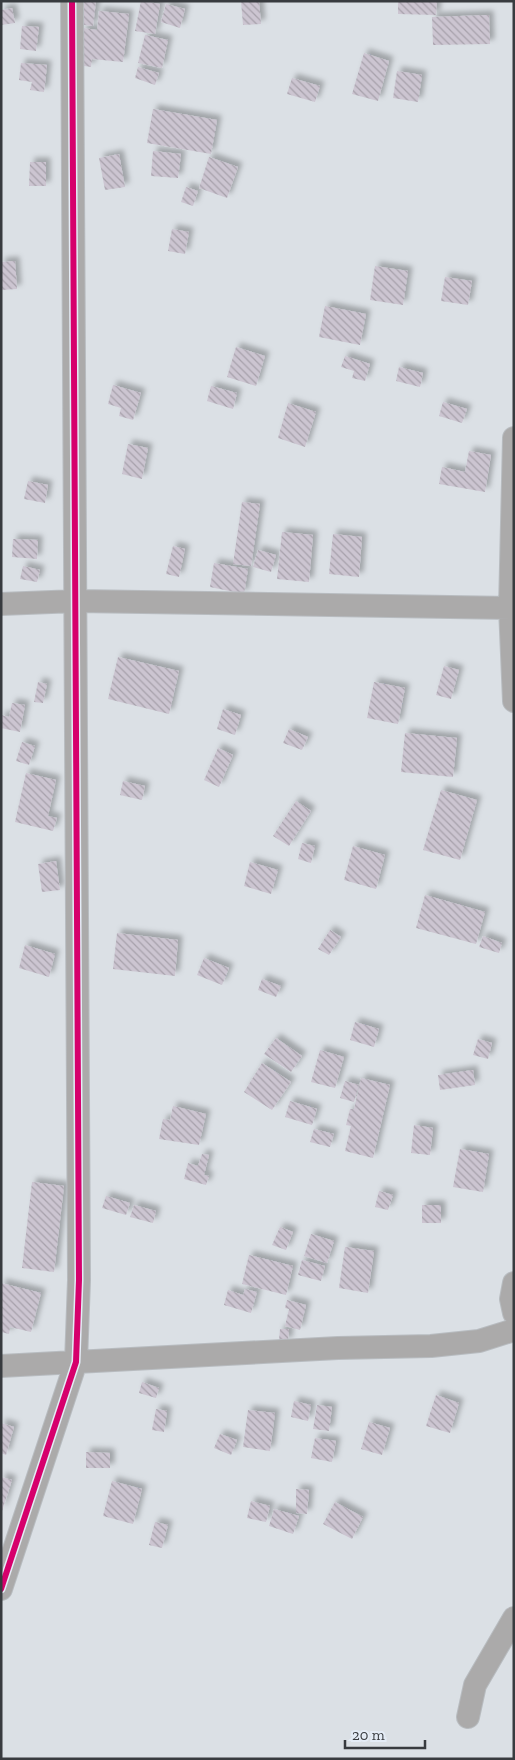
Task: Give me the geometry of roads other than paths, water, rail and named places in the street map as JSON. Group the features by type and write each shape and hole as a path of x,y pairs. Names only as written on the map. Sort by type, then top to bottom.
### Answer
{"street":[{"path":"2,1581 76,1362 79,1280 77,601 72,1"},
{"path":"514,438 512,608 514,701"},
{"path":"1,604 77,601 512,608"},
{"path":"514,1283 511,1299 514,1312"},
{"path":"1,1366 338,1348 431,1346 479,1341 514,1330"},
{"path":"468,1717 475,1685 514,1618"}]}
